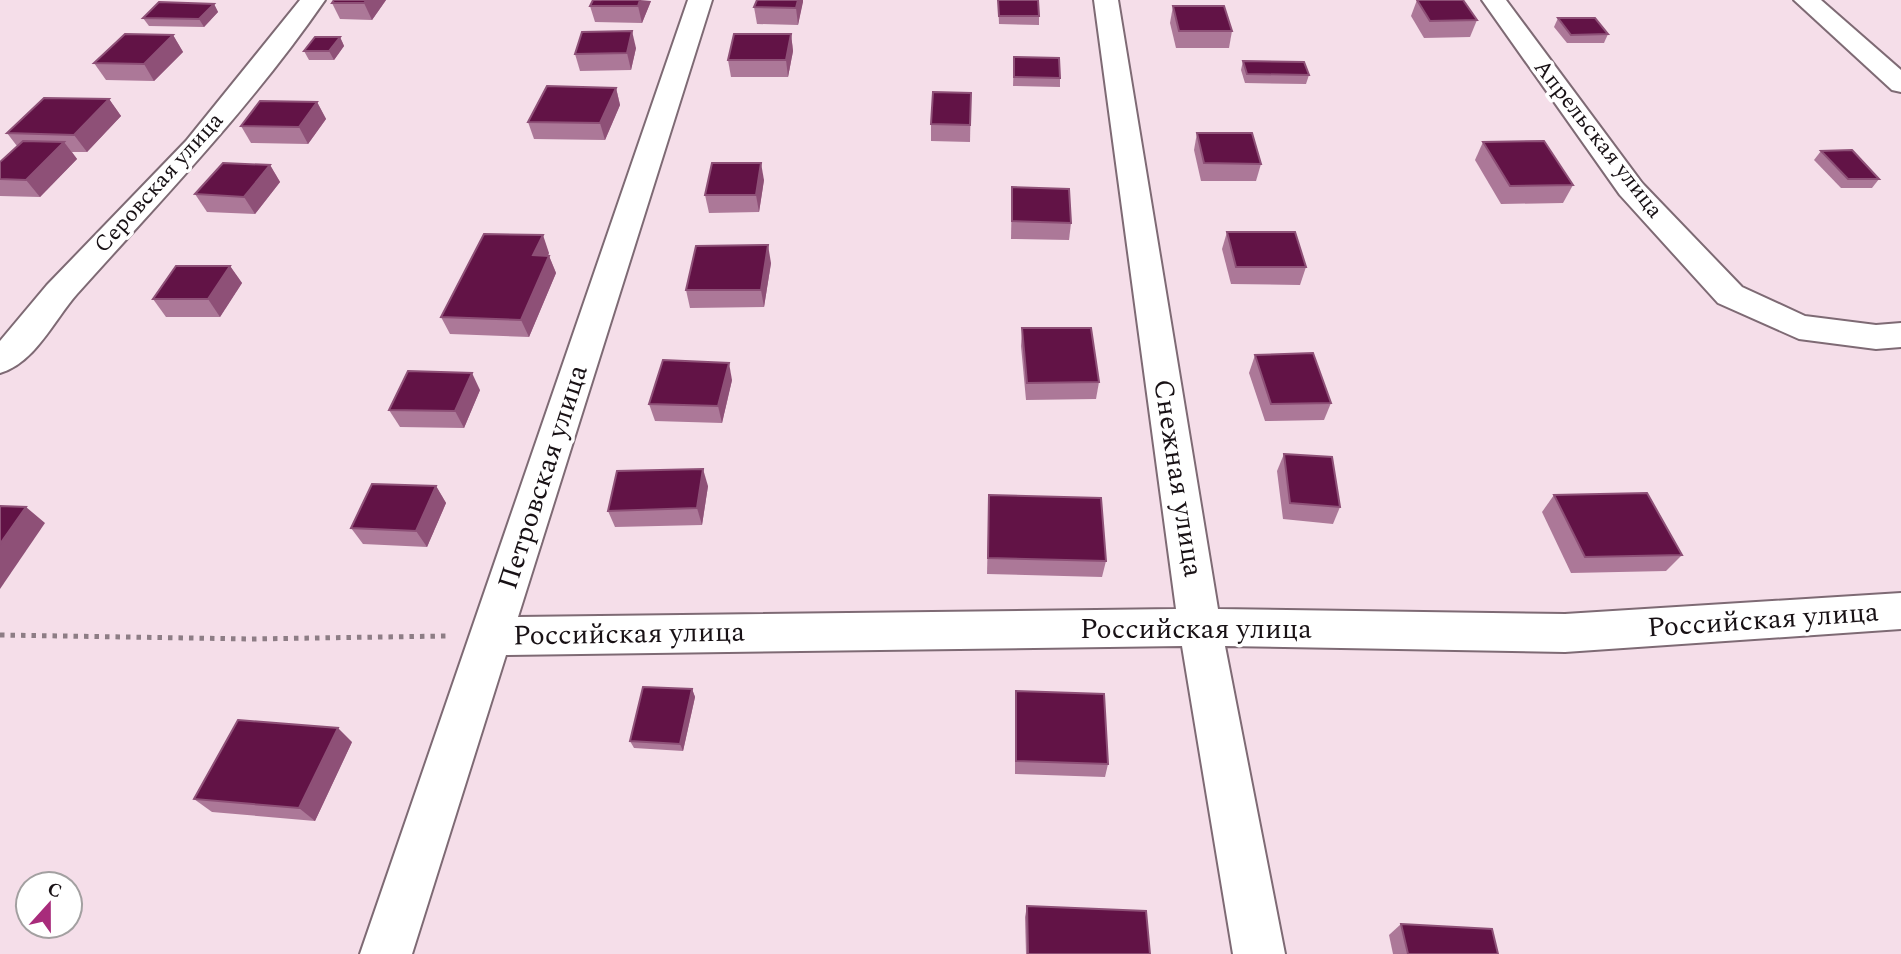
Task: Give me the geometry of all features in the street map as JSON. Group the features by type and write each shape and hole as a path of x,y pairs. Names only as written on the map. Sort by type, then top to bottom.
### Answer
{"street":[{"name":"Серовская улица","path":"0,361 19,344 59,293 196,147 313,0"},
{"name":"Петровская улица","path":"386,954 700,0"},
{"name":"Снежная улица","path":"1106,0 1200,627 1259,954"},
{"name":"Апрельская улица","path":"1494,0 1631,189 1730,295 1799,327 1877,337 1901,335"},
{"path":"1806,0 1901,84"},
{"name":"Российская улица","path":"491,636 1200,627 1564,633 1901,611"}],"path":[{"path":"0,635 250,639 491,636"}],"building":[{"path":"334,0 367,0 364,3 332,3"},
{"path":"593,0 640,0 638,6 590,6"},
{"path":"757,0 798,0 796,8 754,7"},
{"path":"998,0 1038,0 1039,16 999,16"},
{"path":"1417,0 1463,0 1477,20 1430,21"},
{"path":"159,2 214,4 199,19 143,18"},
{"path":"1173,6 1224,6 1232,31 1179,31"},
{"path":"1558,18 1595,18 1608,34 1571,35"},
{"path":"632,31 627,53 575,54 582,32"},
{"path":"125,34 173,35 144,64 94,63"},
{"path":"734,34 791,34 786,60 728,60"},
{"path":"315,37 340,37 329,51 304,51"},
{"path":"1014,57 1059,58 1060,78 1014,77"},
{"path":"1243,61 1304,62 1309,75 1247,74"},
{"path":"547,86 616,88 600,123 528,122"},
{"path":"933,92 971,93 970,125 931,124"},
{"path":"44,98 109,99 74,135 7,133"},
{"path":"260,101 317,102 299,127 241,126"},
{"path":"1197,133 1252,133 1261,164 1204,163"},
{"path":"23,141 64,142 26,180 0,179 0,162"},
{"path":"1544,141 1573,185 1510,186 1483,142"},
{"path":"1852,150 1879,179 1848,179 1821,151"},
{"path":"223,163 270,165 244,197 195,194"},
{"path":"712,163 761,163 756,195 705,195"},
{"path":"1012,187 1069,189 1071,223 1012,221"},
{"path":"1227,232 1295,232 1306,267 1236,267"},
{"path":"484,234 543,235 533,255 549,256 521,320 441,317"},
{"path":"768,245 761,290 686,290 696,246"},
{"path":"176,266 230,266 208,299 153,299"},
{"path":"1022,328 1091,328 1099,382 1027,383"},
{"path":"1313,353 1331,403 1271,404 1255,355"},
{"path":"663,360 729,363 718,406 649,404"},
{"path":"408,371 472,373 455,411 389,410"},
{"path":"1284,454 1332,457 1340,507 1290,503"},
{"path":"703,469 697,508 608,511 617,471"},
{"path":"372,484 436,486 416,531 351,528"},
{"path":"1647,493 1682,555 1585,557 1554,495"},
{"path":"989,495 1101,498 1106,561 988,558"},
{"path":"0,506 26,507 0,544"},
{"path":"643,687 692,689 680,744 630,741"},
{"path":"1016,691 1104,694 1108,764 1016,761"},
{"path":"238,720 338,728 299,808 194,799"},
{"path":"1027,906 1146,911 1150,954 1028,954"},
{"path":"1401,924 1492,929 1498,954 1408,954"}]}
